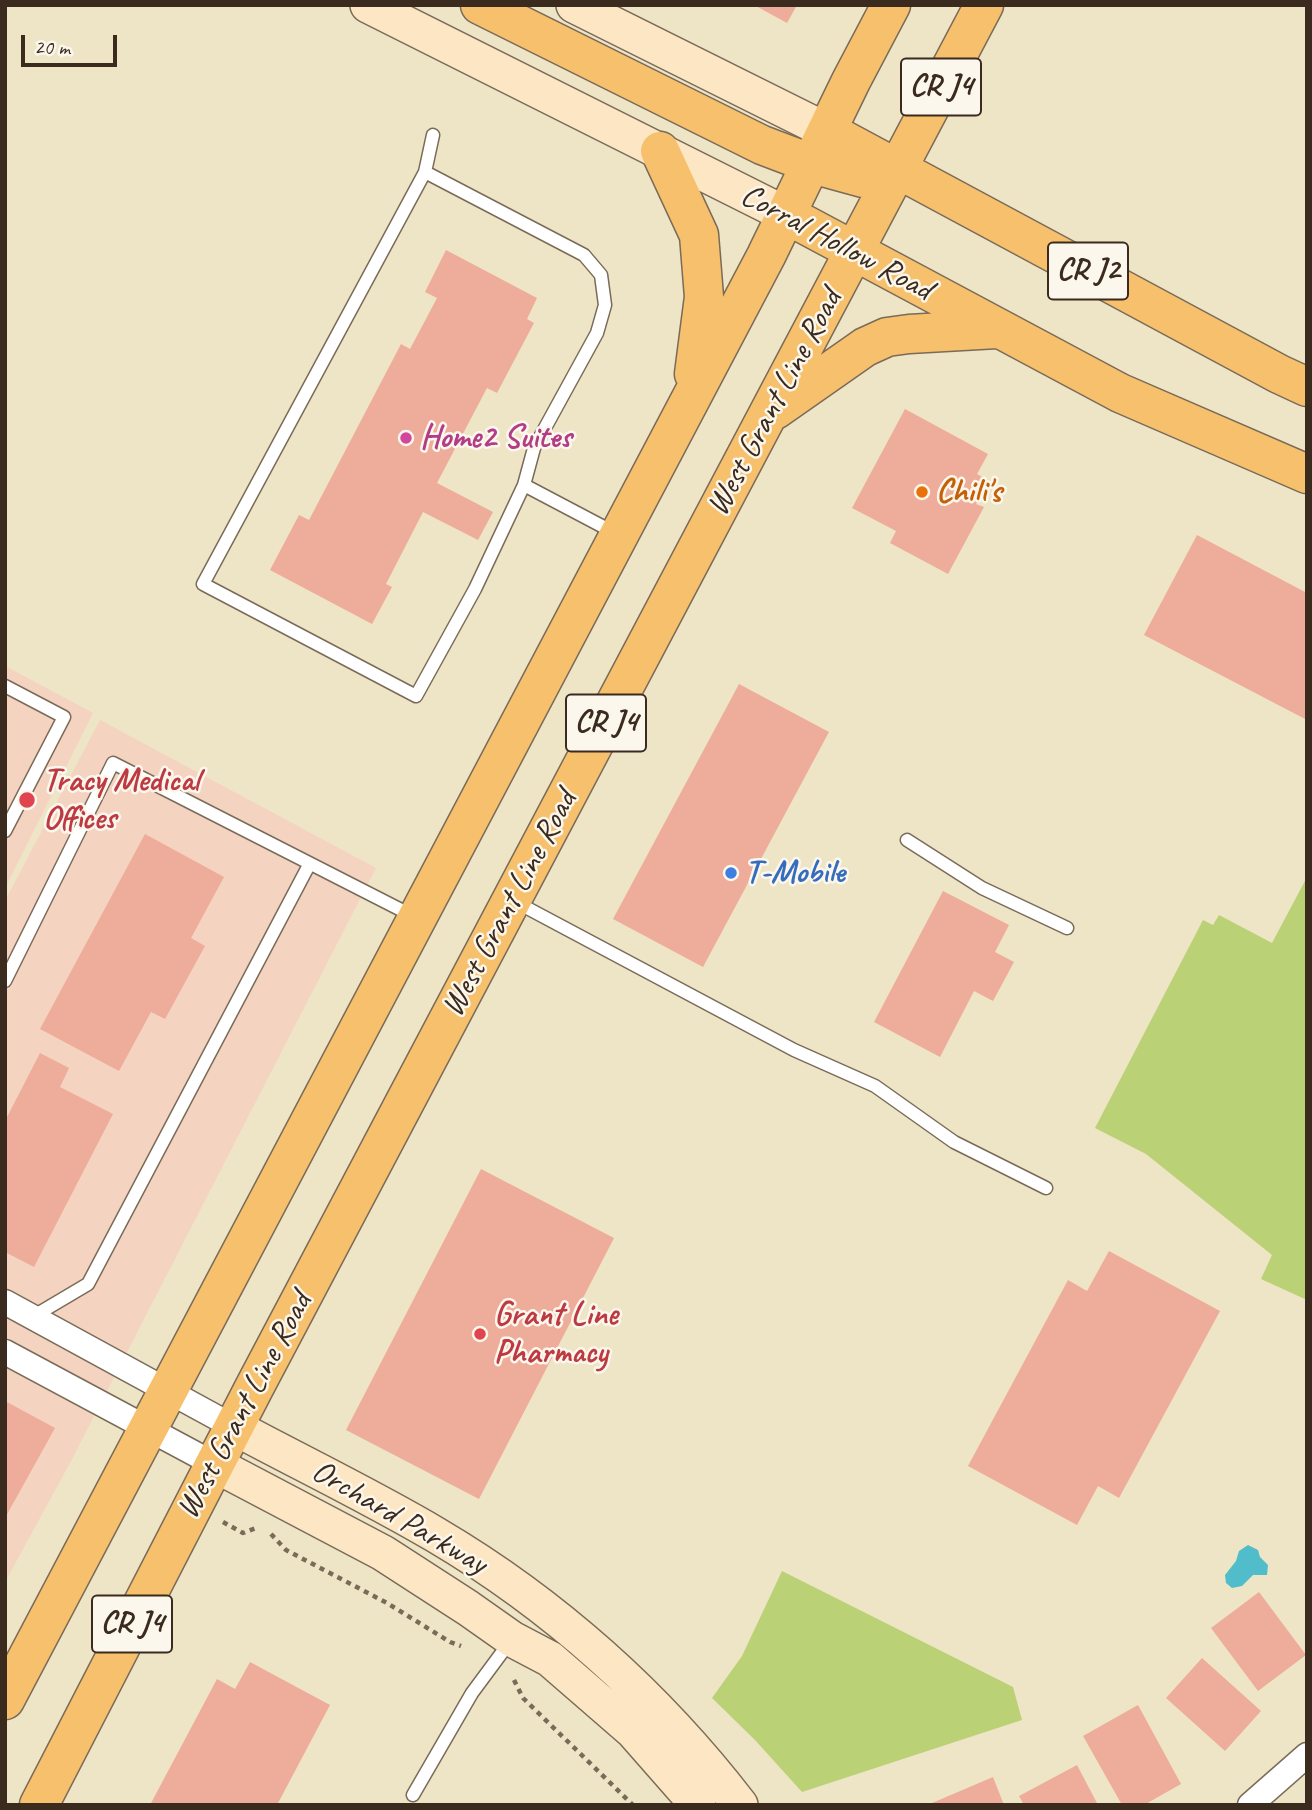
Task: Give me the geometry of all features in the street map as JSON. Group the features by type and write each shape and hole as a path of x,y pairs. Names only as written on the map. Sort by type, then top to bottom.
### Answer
{"main road":[{"path":"480,5 753,141 820,147"},
{"name":"CR J4","path":"5,1700 787,215 891,5"},
{"name":"West Grant Line Road","path":"39,1805 214,1464 984,5"},
{"name":"CR J2","path":"820,147 897,167 1307,387"},
{"path":"660,151 699,235 704,297 690,400"},
{"name":"Corral Hollow Road","path":"787,215 1120,393 1307,474"},
{"path":"770,413 866,347 887,337 999,329"}],"street":[{"name":"Corral Hollow Road","path":"368,5 787,215"},
{"name":"CR J2","path":"574,5 820,147"},
{"name":"Orchard Parkway","path":"5,1302 435,1534 519,1589 567,1627 657,1708 740,1805"},
{"name":"Orchard Parkway","path":"5,1352 383,1553 512,1639 550,1659 633,1731 698,1805"},
{"path":"1250,1805 1307,1755"}],"lane":[{"path":"425,172 584,256 601,275 605,305 597,333 534,448 524,485 475,589 416,696 203,584 425,172 433,135"},
{"path":"524,485 619,535"},
{"path":"5,686 64,717 5,831"},
{"path":"5,981 113,763 417,918"},
{"path":"907,840 982,888 1067,928"},
{"path":"34,1316 88,1284 309,864"},
{"path":"513,900 794,1050 875,1086 954,1142 1046,1188"},
{"path":"413,1795 472,1693 512,1639"}],"path":[{"path":"229,1525 243,1533 263,1525 286,1550 387,1603 450,1642 472,1647"},
{"path":"513,1679 523,1698 633,1805"}],"shaded area":[{"name":"Tracy Medical Offices","path":"5,666 93,713 5,888"},
{"path":"100,720 376,868 71,1461 5,1582 5,901"}],"green space":[{"path":"1307,877 1307,1300 1261,1279 1272,1255 1146,1154 1095,1128 1203,920 1213,925 1219,915 1272,943"},
{"path":"782,1571 1013,1687 1022,1720 802,1792 712,1698 742,1656"}],"water":[{"path":"1248,1545 1258,1550 1260,1557 1268,1565 1267,1575 1253,1575 1242,1586 1232,1588 1226,1583 1225,1575 1236,1561 1239,1551"}],"building":[{"path":"754,5 797,5 787,23"},
{"name":"Home2 Suites","path":"446,250 537,298 527,319 534,323 497,393 487,388 437,483 493,512 478,540 423,512 386,584 392,587 372,624 270,570 299,515 309,520 401,344 410,349 437,298 425,292"},
{"name":"Chili's","path":"905,409 988,454 977,474 989,481 976,504 984,507 948,574 890,543 896,531 852,508"},
{"path":"1197,535 1307,593 1307,720 1144,635"},
{"path":"739,684 829,732 703,967 613,919"},
{"path":"145,834 224,877 191,938 205,946 165,1019 151,1012 119,1071 40,1029"},
{"path":"943,891 1009,925 995,952 1014,962 993,1001 974,991 940,1057 874,1022"},
{"path":"40,1053 69,1068 60,1087 113,1114 34,1267 5,1252 5,1121"},
{"name":"Grant Line Pharmacy","path":"481,1169 614,1238 479,1499 346,1430"},
{"path":"1109,1251 1220,1311 1119,1498 1098,1486 1077,1525 968,1466 1068,1280 1087,1291"},
{"path":"5,1401 55,1428 5,1518"},
{"path":"1259,1592 1306,1655 1258,1691 1211,1628"},
{"path":"1202,1658 1261,1711 1225,1751 1166,1698"},
{"path":"250,1662 330,1705 277,1805 150,1805 217,1679 235,1689"},
{"path":"1138,1705 1181,1784 1144,1805 1122,1805 1083,1736"},
{"path":"1077,1765 1098,1805 1024,1805 1019,1796"},
{"path":"993,1777 1004,1805 932,1803"}],"place":[{"name":"Home2 Suites","path":"406,438"},
{"name":"Chili's","path":"922,492"},
{"name":"Tracy Medical Offices","path":"27,800"},
{"name":"T-Mobile","path":"731,873"},
{"name":"Grant Line Pharmacy","path":"480,1334"}]}
